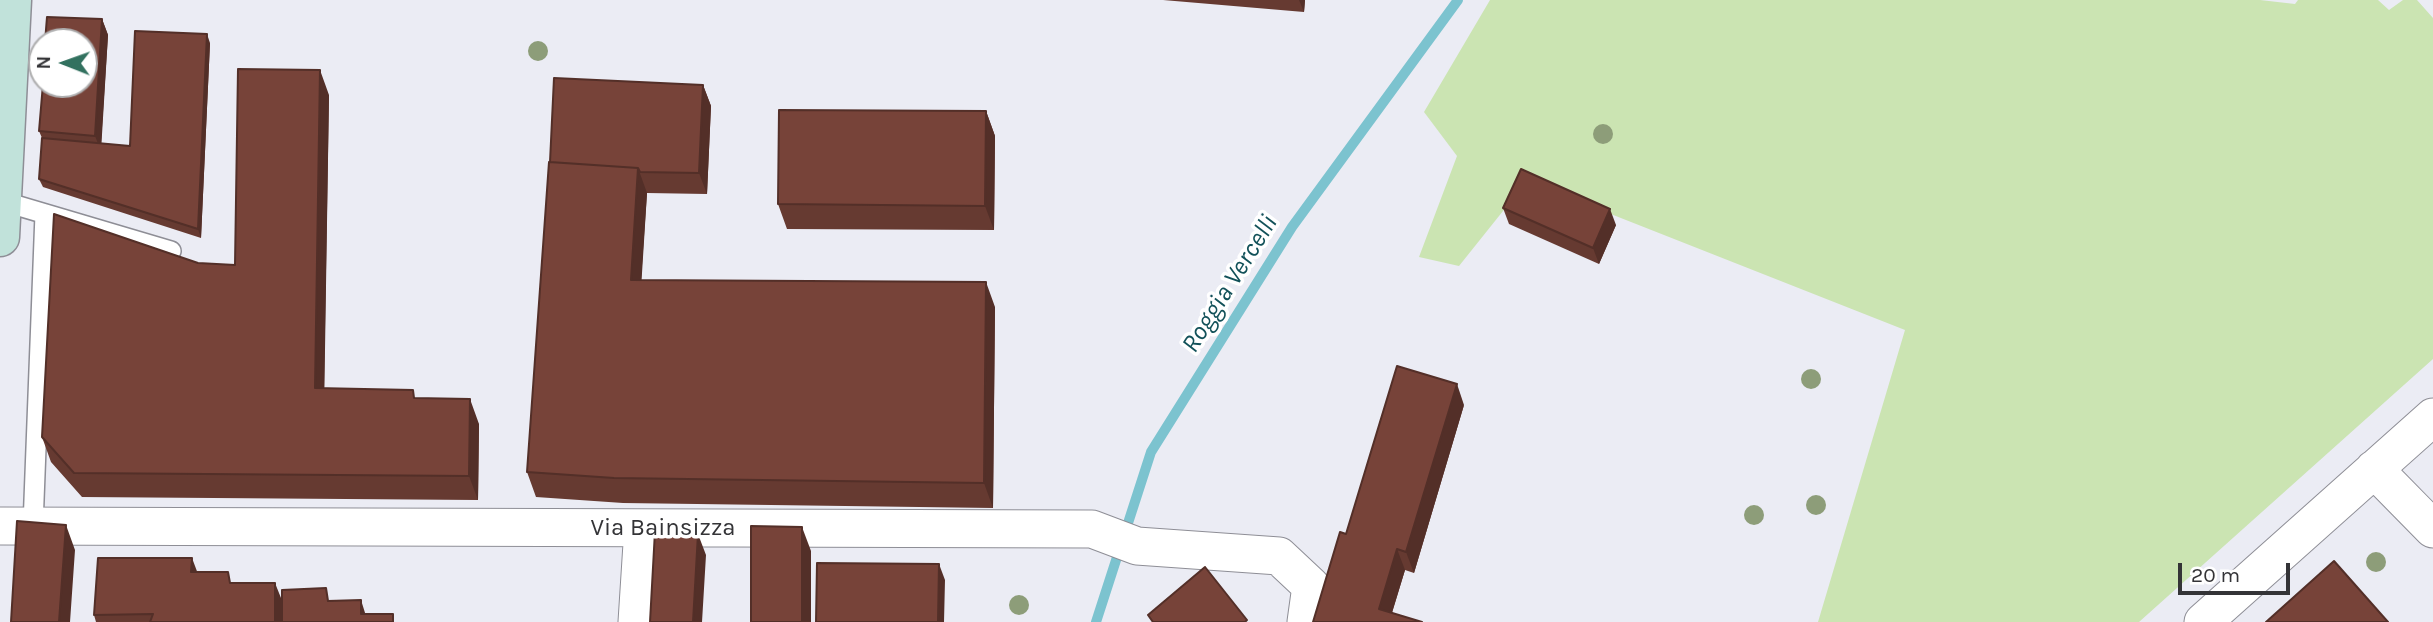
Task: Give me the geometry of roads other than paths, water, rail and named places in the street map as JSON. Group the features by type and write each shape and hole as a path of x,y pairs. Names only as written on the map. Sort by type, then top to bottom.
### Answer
{"main road":[{"path":"1,219 8,2"}],"street":[{"path":"2203,622 2433,417"},
{"path":"2374,469 2433,529"},
{"name":"Via Bainsizza","path":"16,526 1092,529 1137,546 1279,556 1311,586 1306,622"},
{"path":"637,622 643,528"}],"lane":[{"path":"1,219 45,214 171,251"},
{"path":"16,526 45,214"}],"waterway":[{"name":"Roggia Vercelli","path":"1096,622 1151,452 1292,227 1458,0"}]}
